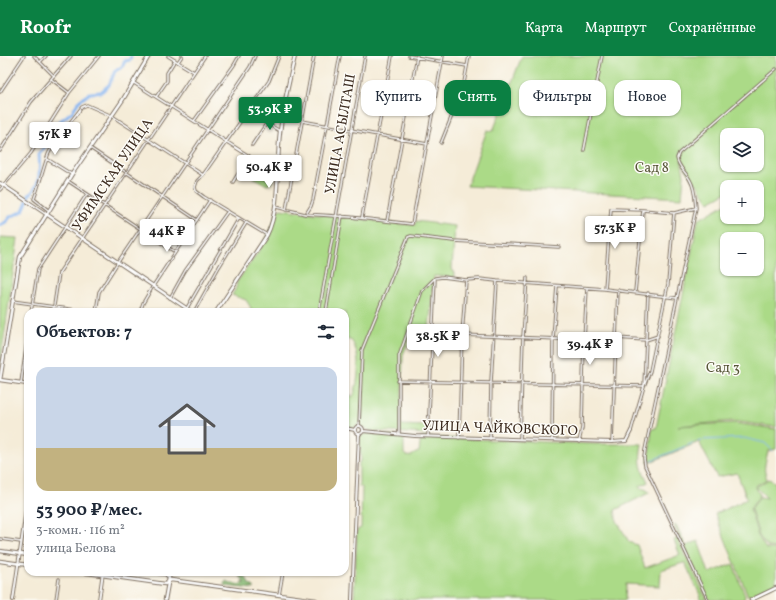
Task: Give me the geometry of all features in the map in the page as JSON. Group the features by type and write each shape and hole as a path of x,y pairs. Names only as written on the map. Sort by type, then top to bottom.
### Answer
{"main road":[{"path":"24,383 0,380 20,257 72,174 134,83 149,56"},
{"path":"219,308 267,235 272,224 276,207 280,132 295,56"},
{"path":"0,183 185,308"},
{"path":"0,551 24,554"},
{"path":"0,561 24,564"},
{"path":"119,576 316,600"},
{"path":"166,576 168,582"},
{"path":"166,600 169,576"},
{"path":"751,600 776,588"}],"street":[{"path":"0,92 24,56"},
{"path":"34,56 54,76"},
{"path":"40,62 46,56"},
{"path":"0,151 31,102 71,56"},
{"path":"0,190 31,153 69,93 99,56"},
{"path":"168,56 194,72"},
{"path":"178,62 182,56"},
{"name":"УФИМСКАЯ УЛИЦА","path":"54,307 59,273 205,56"},
{"path":"194,121 239,56"},
{"path":"97,308 99,292 184,162 250,67 255,56"},
{"path":"267,235 196,191 195,188 197,181 272,76 279,56"},
{"path":"286,210 314,56"},
{"path":"305,214 311,206 313,200 340,56"},
{"name":"УЛИЦА АСЫЛТАШ","path":"320,308 365,56"},
{"path":"362,218 392,56"},
{"path":"410,56 467,66"},
{"path":"276,207 305,214 342,216 412,224 443,56"},
{"path":"441,143 463,88 469,56"},
{"path":"584,150 602,56"},
{"path":"387,221 417,57"},
{"path":"156,97 167,81 167,73 175,60"},
{"path":"708,600 644,462 645,450 696,208 691,180 678,162 677,158 680,153 776,69"},
{"path":"51,79 69,93"},
{"path":"134,83 277,175"},
{"path":"252,144 280,104 284,107"},
{"path":"49,210 34,199 47,159 53,147 82,107 87,105 112,116 203,174"},
{"path":"302,121 427,144"},
{"path":"266,123 280,132"},
{"path":"90,148 198,220"},
{"path":"233,182 249,156"},
{"path":"47,159 72,174"},
{"path":"68,181 175,253"},
{"path":"32,308 38,269 87,194"},
{"path":"141,308 153,286 210,200"},
{"path":"605,289 611,209 674,213 696,208"},
{"path":"635,292 643,210"},
{"path":"170,298 185,271 228,211"},
{"path":"631,431 650,370 666,296 674,213"},
{"path":"327,308 342,216"},
{"path":"187,308 239,218"},
{"path":"195,308 246,223"},
{"path":"355,430 359,426 362,350 408,237 559,247"},
{"path":"399,435 399,356 422,290 435,278 443,277 466,280 479,279 526,284 618,290 677,298"},
{"path":"428,436 435,278"},
{"path":"520,440 523,337 527,278"},
{"path":"459,438 462,335 466,280"},
{"path":"490,439 493,336 497,281"},
{"path":"552,441 553,339 557,286"},
{"path":"579,442 582,428 587,288"},
{"path":"612,442 618,290"},
{"path":"644,386 648,294"},
{"path":"12,301 61,308"},
{"path":"432,335 584,340 616,338 646,340 658,336"},
{"path":"21,383 24,362"},
{"path":"398,381 614,384 644,386"},
{"path":"359,426 363,431 359,434"},
{"path":"349,429 355,430 359,434 352,600"},
{"name":"УЛИЦА ЧАЙКОВСКОГО","path":"363,431 399,435 579,442 626,441 631,431"},
{"path":"13,600 24,523"},
{"path":"0,539 21,542"},
{"path":"99,600 103,576"},
{"path":"279,595 282,576"},
{"path":"56,600 59,579"}],"green space":[{"path":"522,56 776,56 776,427 733,421 678,426 734,423 776,429 776,449 768,451 765,465 767,479 755,486 760,495 750,509 758,536 766,549 776,549 776,584 748,596 715,514 747,499 737,473 717,477 699,442 648,463 652,429 656,428 698,220 720,207 720,224 764,224 764,180 720,180 720,196 709,202 693,181 681,160 684,175 682,198 467,186 487,130 493,131 499,116 511,116 511,84"},
{"path":"255,167 258,167 272,175 273,179 271,183 267,185 253,177 252,170"},
{"path":"281,209 400,224 415,225 416,221 455,226 452,268 455,277 434,276 428,338 410,337 403,355 401,425 427,426 427,434 371,431 358,425 354,428 349,427 349,394 353,397 357,384 358,361 355,347 352,341 349,340 349,308 251,308 246,300 232,295 236,288 237,282 266,240 277,211"},
{"path":"0,237 18,238 0,366"},
{"path":"367,433 403,437 404,454 406,456 412,456 419,452 421,437 595,444 642,444 641,464 648,482 639,487 647,490 649,493 615,510 617,521 629,542 637,545 645,568 680,555 674,540 677,538 707,600 701,600 685,563 683,563 661,570 660,586 626,584 625,600 354,600 357,530 361,528 362,487 359,486 359,462 361,461 360,436"},
{"path":"769,479 776,483 776,504 774,504 776,507 776,548 767,547 759,536 751,509 760,497 767,498 756,487"},
{"path":"674,525 676,525 686,546 698,541 709,573 733,564 745,595 744,600 709,600"},
{"path":"239,576 246,577 249,584 254,587 254,589 225,586 224,584 226,581 238,585 245,583 241,582 244,580"}],"waterway":[{"path":"0,225 6,222 10,217 23,211 29,195 36,187 38,182 39,153 47,145 60,121 72,112 79,101 90,93 101,92 109,85 115,71 122,67 125,61 130,60 131,56"},
{"path":"650,461 700,440 744,438 765,443 773,451"}],"park label":[{"name":"Сад 8","path":"652,168"},
{"name":"Сад 3","path":"723,368"}]}
